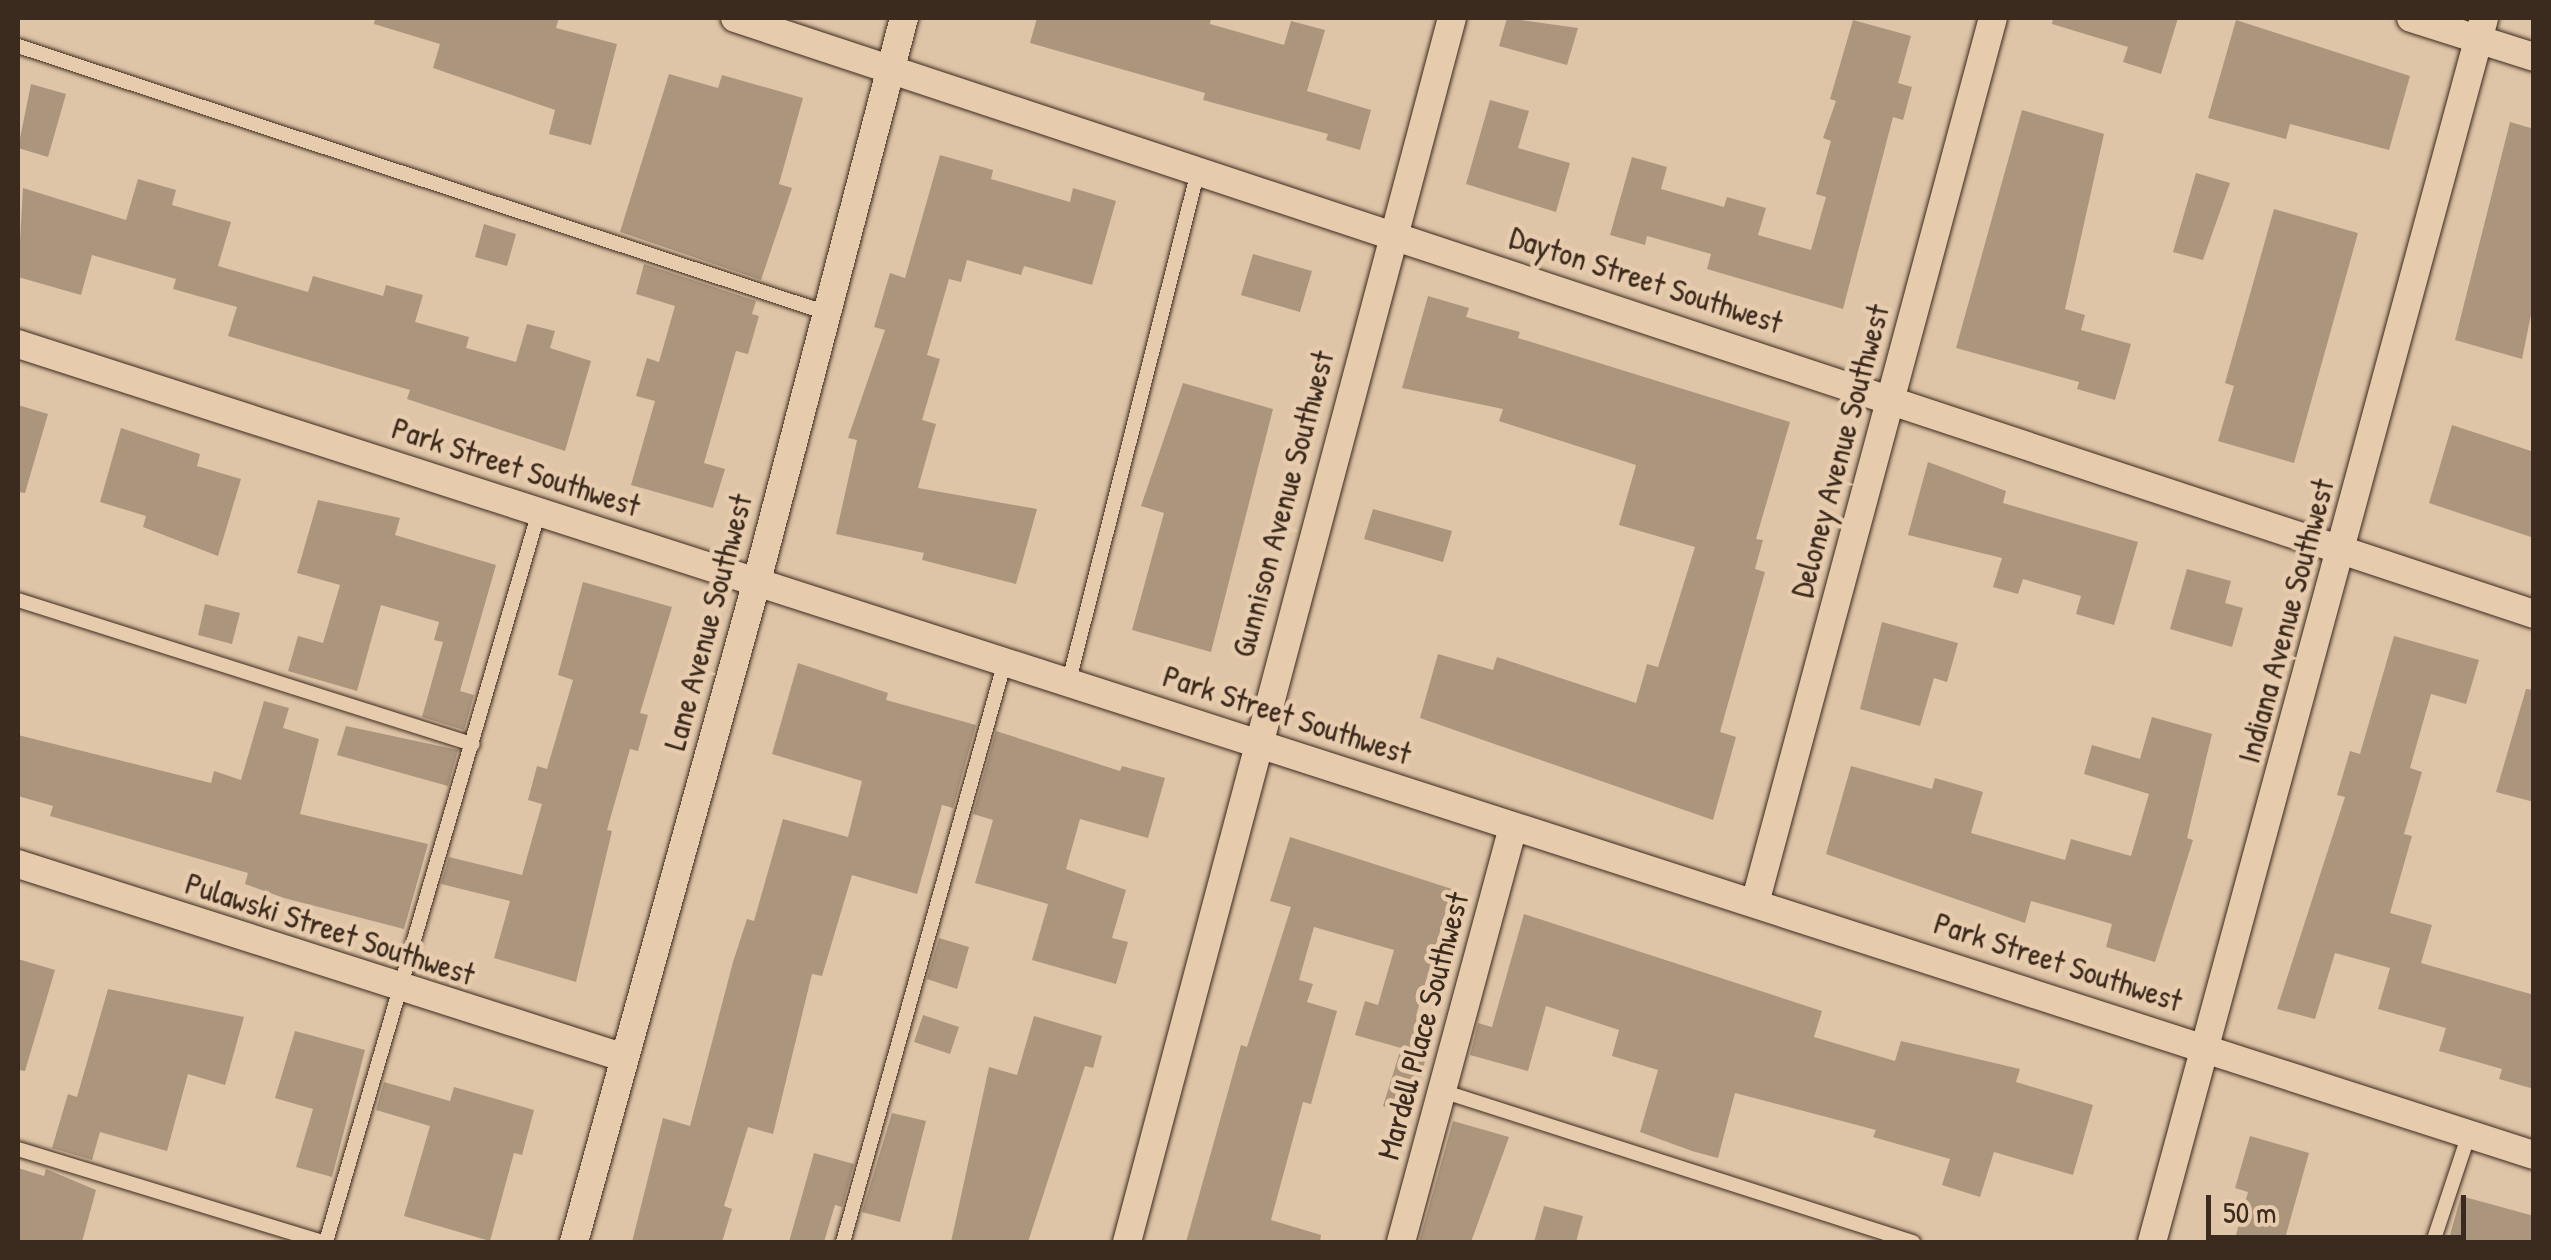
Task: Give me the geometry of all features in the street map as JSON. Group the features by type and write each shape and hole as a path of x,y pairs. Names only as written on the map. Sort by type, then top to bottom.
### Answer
{"street":[{"name":"Dayton Street Southwest","path":"735,18 1890,397 2341,553 2534,614"},
{"name":"Lane Avenue Southwest","path":"574,1242 622,1057 757,580 904,18"},
{"name":"Gunnison Avenue Southwest","path":"1126,1242 1255,741 1452,18"},
{"name":"Deloney Avenue Southwest","path":"1755,903 1993,18"},
{"path":"2412,18 2481,28 2534,57"},
{"name":"Indiana Avenue Southwest","path":"2152,1242 2481,28"},
{"name":"Park Street Southwest","path":"18,344 1068,680 1513,827 2206,1046 2534,1155"},
{"name":"Mardell Place Southwest","path":"1401,1242 1513,827"},
{"name":"Pulawski Street Southwest","path":"18,864 622,1057"}],"lane":[{"path":"18,46 828,312"},
{"path":"1068,680 1198,170"},
{"path":"18,1149 324,1242 539,511"},
{"path":"18,600 473,744"},
{"path":"844,1242 1005,660"},
{"path":"1442,1091 1912,1242"},
{"path":"2434,1242 2470,1134"}],"building":[{"path":"375,18 559,18 556,28 617,44 591,145 549,134 555,110 433,68 440,44 374,24"},
{"path":"1037,18 1211,18 1210,24 1284,45 1291,21 1325,30 1307,91 1371,110 1360,150 1326,140 1328,134 1203,100 1205,93 1030,43"},
{"path":"1507,18 1578,28 1567,65 1499,46"},
{"path":"2053,18 2178,18 2161,74 2123,62 2128,47 2052,24"},
{"path":"1853,20 1911,36 1898,83 1912,87 1903,120 1893,117 1843,309 1707,269 1711,254 1647,236 1645,245 1610,235 1632,157 1667,167 1661,189 1724,207 1727,197 1766,208 1758,235 1811,250 1826,197 1816,194 1831,141 1823,138 1836,101 1830,99"},
{"path":"2236,20 2410,76 2389,150 2290,124 2286,139 2208,118"},
{"path":"669,74 718,88 722,75 803,98 779,184 792,188 761,280 620,232"},
{"path":"31,84 66,94 48,157 18,148"},
{"path":"1490,100 1529,111 1518,148 1570,163 1556,212 1466,184"},
{"path":"2022,110 2104,134 2065,309 2085,315 2081,330 2131,344 2115,400 2077,389 2079,382 1956,348"},
{"path":"2510,122 2534,129 2534,300 2522,359 2455,340"},
{"path":"940,155 993,170 991,179 1070,202 1073,188 1116,201 1092,285 1024,266 1021,275 967,260 961,282 949,279 927,355 940,359 922,420 936,424 918,488 1037,509 1016,584 922,560 924,553 836,534 857,440 848,438 885,330 874,327 890,273 905,278"},
{"path":"2196,173 2230,183 2203,260 2173,252"},
{"path":"138,179 176,190 172,205 231,222 218,266 308,292 313,276 383,296 386,285 423,295 415,322 469,337 466,348 516,362 527,324 555,331 550,348 591,361 565,451 407,399 410,390 228,336 237,307 173,289 176,279 92,255 81,295 18,277 23,188 126,220"},
{"path":"2274,209 2358,233 2294,463 2218,441 2234,386 2225,383"},
{"path":"484,224 516,234 507,266 475,257"},
{"path":"1253,254 1312,271 1300,312 1241,295"},
{"path":"644,264 756,301 752,314 759,316 748,354 736,351 704,463 725,469 713,508 631,485 655,401 636,396 647,358 659,362 675,306 636,294"},
{"path":"1428,296 1469,308 1466,317 1520,332 1518,338 1790,422 1756,539 1763,540 1755,569 1765,572 1720,732 1736,737 1713,820 1420,718 1438,654 1493,670 1497,657 1636,703 1647,664 1658,667 1695,547 1619,525 1636,465 1499,421 1503,409 1402,388"},
{"path":"1183,383 1273,409 1211,652 1132,630 1164,513 1141,506"},
{"path":"18,405 48,414 25,493 18,492"},
{"path":"2452,425 2534,452 2534,538 2429,503"},
{"path":"121,428 200,454 197,466 241,479 218,556 143,527 146,516 100,502"},
{"path":"1928,462 2006,491 2003,503 2138,542 2114,625 2076,614 2081,596 2023,579 2018,594 1993,587 2002,558 1908,535"},
{"path":"318,500 400,518 395,535 496,565 460,691 474,695 464,730 422,717 443,642 434,640 439,622 381,605 357,691 288,671 298,636 323,643 340,585 297,573"},
{"path":"1373,509 1452,531 1443,562 1364,539"},
{"path":"2187,569 2231,581 2225,603 2243,608 2232,647 2170,629"},
{"path":"583,582 672,607 640,713 648,715 638,751 630,749 607,830 612,831 576,982 494,958 510,901 441,884 449,857 522,875 542,804 528,800 537,766 547,769 573,680 558,675"},
{"path":"205,604 240,613 232,644 198,635"},
{"path":"1882,622 1958,643 1947,682 1934,678 1920,726 1860,709"},
{"path":"2394,636 2479,660 2466,704 2431,694 2410,768 2422,772 2404,834 2412,836 2390,913 2432,925 2421,963 2534,995 2534,1089 2499,1079 2502,1069 2439,1051 2446,1028 2378,1009 2390,968 2335,953 2315,1019 2277,1009 2345,797 2337,795 2350,751 2360,754"},
{"path":"798,663 888,693 886,700 976,725 953,808 942,805 917,894 852,875 822,976 812,974 773,1134 748,1127 724,1206 732,1209 722,1242 632,1242 663,1118 690,1126 733,962 747,919 754,921 783,819 848,837 862,781 772,754"},
{"path":"2526,689 2534,690 2534,802 2496,792"},
{"path":"264,701 289,708 283,728 319,739 300,814 428,844 404,929 284,898 245,884 248,873 50,816 53,806 18,796 18,735 211,783 214,771 241,780"},
{"path":"2152,717 2212,734 2187,838 2193,840 2155,962 2106,947 2112,924 2031,901 2025,923 1826,854 1851,766 1932,789 1935,778 1983,792 1971,833 2065,860 2071,839 2131,856 2149,794 2084,774 2092,745 2140,759"},
{"path":"346,726 458,750 448,786 337,755"},
{"path":"996,731 1120,771 1122,766 1165,778 1148,838 1080,819 1066,869 1126,890 1112,938 1128,942 1116,984 1032,960 1048,904 975,883 993,820 973,814"},
{"path":"1290,837 1452,889 1416,1016 1436,1022 1410,1114 1383,1106 1401,1048 1355,1035 1365,1001 1378,1005 1394,950 1314,927 1299,980 1313,984 1307,1002 1337,1011 1311,1104 1303,1102 1271,1220 1321,1235 1320,1242 1186,1242 1241,1045 1247,1047 1291,907 1270,901"},
{"path":"1524,914 1822,1011 1814,1037 1895,1061 1901,1041 2020,1069 2016,1082 2093,1105 2073,1175 1994,1152 1980,1197 1942,1185 1950,1159 1873,1137 1876,1130 1735,1093 1718,1158 1692,1151 1640,1132 1658,1070 1612,1056 1619,1030 1546,1006 1528,1071 1470,1055 1478,1023 1492,1027"},
{"path":"939,938 969,947 957,989 927,979"},
{"path":"18,959 55,970 25,1071 18,1070"},
{"path":"108,989 244,1017 225,1085 188,1074 167,1151 100,1132 92,1160 52,1148 68,1094 77,1097"},
{"path":"923,1015 959,1027 950,1054 914,1042"},
{"path":"1034,1016 1102,1036 1093,1068 1085,1066 1028,1242 951,1242 989,1067 1017,1075"},
{"path":"295,1031 365,1050 332,1177 296,1167 313,1109 275,1098"},
{"path":"384,1082 450,1101 454,1087 534,1110 522,1155 514,1153 490,1241 404,1216 430,1126 376,1110"},
{"path":"892,1113 926,1121 900,1222 862,1212"},
{"path":"1453,1121 1509,1137 1471,1242 1419,1242"},
{"path":"2250,1136 2309,1153 2284,1242 2234,1242 2248,1192 2235,1188"},
{"path":"814,1153 854,1164 842,1207 835,1205 824,1242 789,1242"},
{"path":"18,1168 44,1176 46,1169 96,1190 82,1242 18,1242"},
{"path":"2461,1196 2534,1216 2534,1242 2448,1242"},
{"path":"1544,1206 1583,1216 1576,1242 1534,1242"}]}
